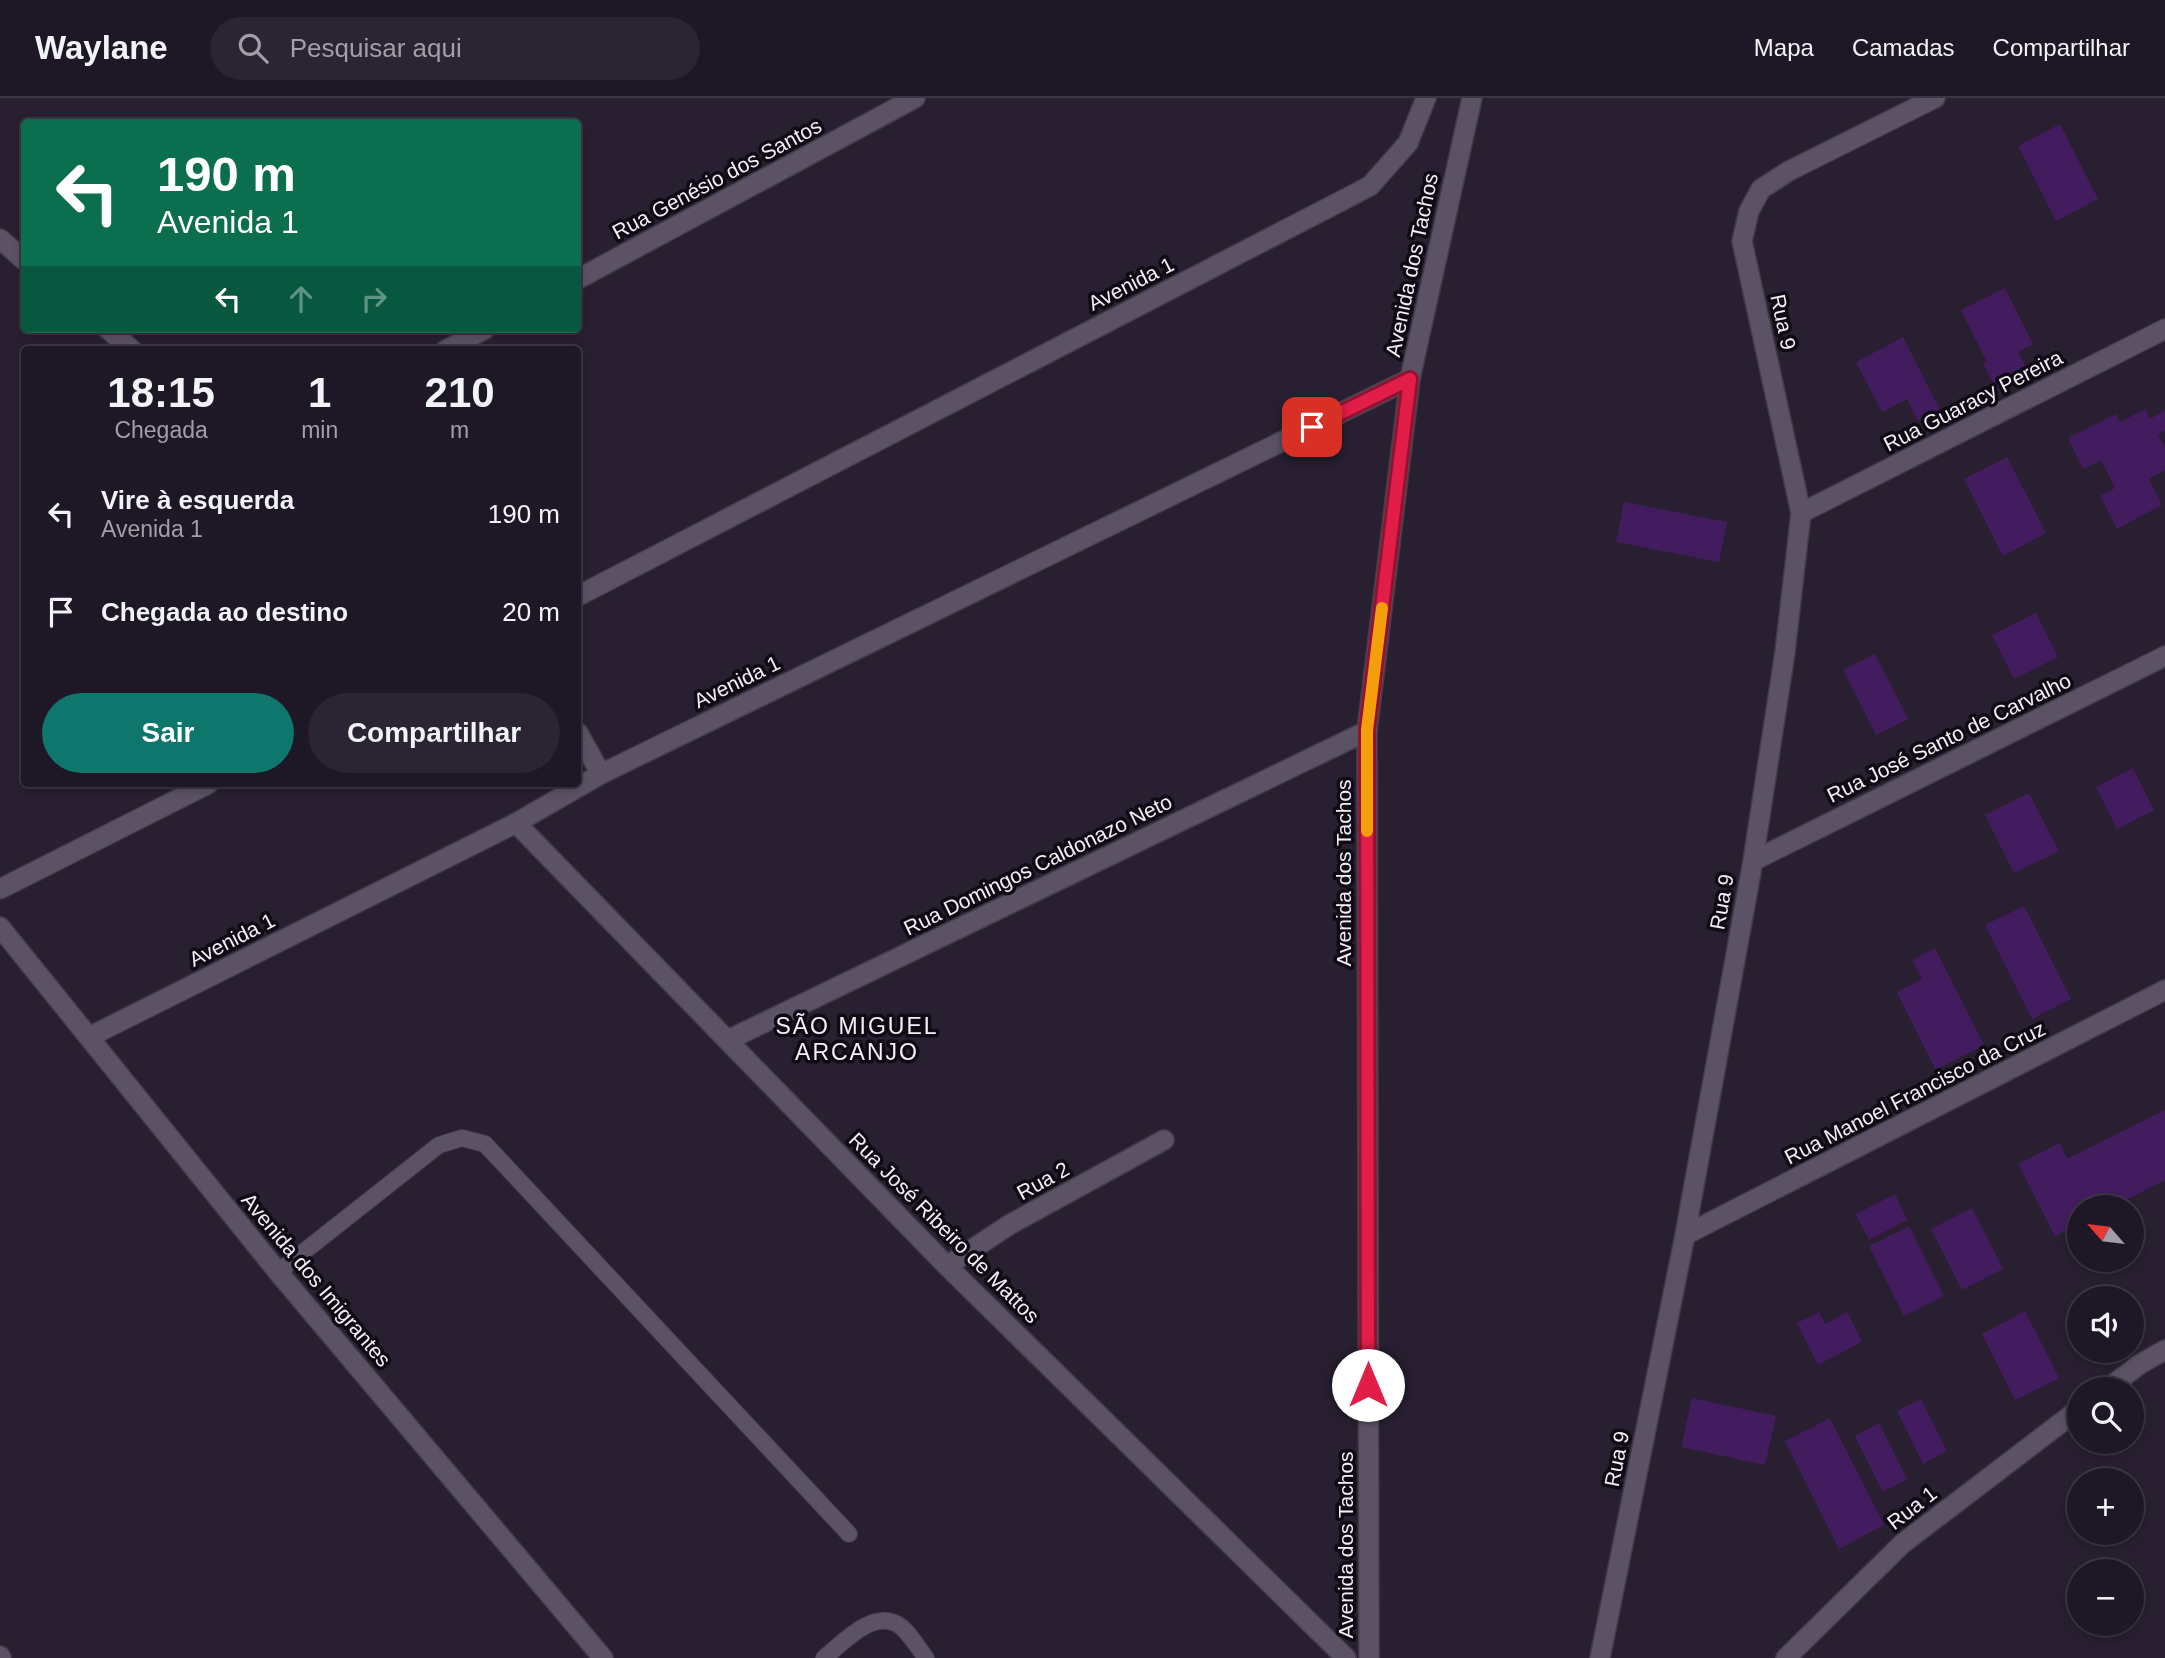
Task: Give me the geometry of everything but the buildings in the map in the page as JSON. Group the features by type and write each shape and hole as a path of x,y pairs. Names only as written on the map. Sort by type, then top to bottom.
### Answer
{"street":[{"name":"Rua Genésio dos Santos","path":"581,277 915,98"},
{"name":"Avenida dos Tachos","path":"1370,186 1408,143 1426,98"},
{"name":"Avenida dos Tachos","path":"1369,1658 1367,730 1410,379 1472,98"},
{"name":"Rua 9","path":"1600,1658 1685,1236 1753,861 1785,652 1801,513 1742,241 1749,211 1761,189 1789,171 1935,98"},
{"name":"Avenida 1","path":"581,594 1370,186"},
{"path":"0,239 21,257"},
{"name":"Rua Guaracy Pereira","path":"1801,513 2165,329"},
{"path":"113,333 127,346"},
{"path":"453,346 478,333"},
{"name":"Avenida 1","path":"581,786 1410,379"},
{"name":"Rua José Santo de Carvalho","path":"1753,861 2165,656"},
{"name":"Rua Domingos Caldonazo Neto","path":"728,1040 1367,730"},
{"path":"581,738 601,774"},
{"path":"0,889 202,787"},
{"name":"Avenida 1","path":"89,1037 516,823 578,787"},
{"name":"Rua José Ribeiro de Mattos","path":"516,823 947,1266 1346,1658"},
{"name":"Avenida dos Imigrantes","path":"0,927 278,1272 603,1658"},
{"name":"Rua Manoel Francisco da Cruz","path":"1685,1236 2165,990"},
{"name":"Rua 2","path":"947,1266 1009,1225 1164,1140"},
{"path":"2123,1377 2165,1350"},
{"name":"Rua 1","path":"1786,1658 1902,1544 2067,1418"}],"lane":[{"path":"278,1272 439,1145 462,1138 485,1144 849,1534"},
{"path":"824,1658 863,1627 881,1620 898,1624 926,1658"}],"slow traffic":[{"path":"1367,831 1367,730 1382,608"}],"district":[{"name":"SÃO MIGUEL ARCANJO","path":"857,1039"}],"route":[{"path":"1312,427 1410,379 1367,730 1368,1385"}]}
